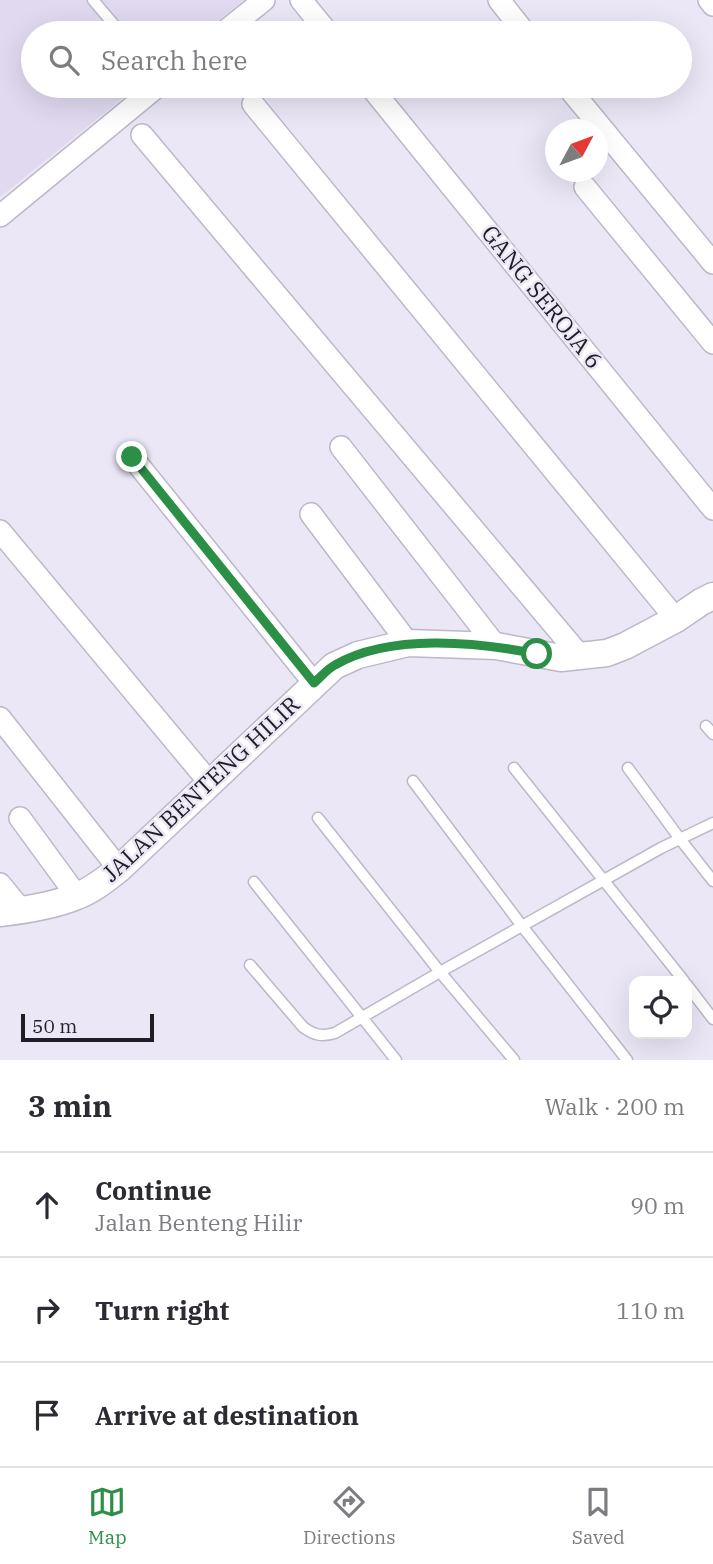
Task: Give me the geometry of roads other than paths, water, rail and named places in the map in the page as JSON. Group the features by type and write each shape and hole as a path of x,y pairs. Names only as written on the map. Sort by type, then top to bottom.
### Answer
{"street":[{"path":"238,21 264,0"},
{"path":"301,0 318,21"},
{"path":"499,0 516,21"},
{"path":"709,0 713,5"},
{"path":"0,216 143,98"},
{"name":"GANG SEROJA 6","path":"380,98 713,509"},
{"path":"577,98 713,263"},
{"path":"253,104 676,619"},
{"path":"142,135 581,657"},
{"path":"584,187 713,343"},
{"path":"341,447 496,646"},
{"path":"132,457 314,683"},
{"path":"311,514 408,643"},
{"path":"0,531 210,783"},
{"name":"JALAN BENTENG HILIR","path":"11,912 53,904 99,885 314,683 334,666 358,655 408,643 496,646 561,658 607,653 676,619 713,596"},
{"path":"0,718 119,869"},
{"path":"20,818 77,896"},
{"path":"0,884 11,912"}],"lane":[{"path":"93,0 111,21"},
{"path":"514,768 679,976"},
{"path":"628,768 713,881"},
{"path":"413,781 627,1060"},
{"path":"318,818 440,972 514,1060"},
{"path":"250,965 303,1027 313,1034 325,1037 335,1034 604,880 713,823"},
{"path":"254,882 396,1060"},
{"path":"692,992 713,1019"}]}
